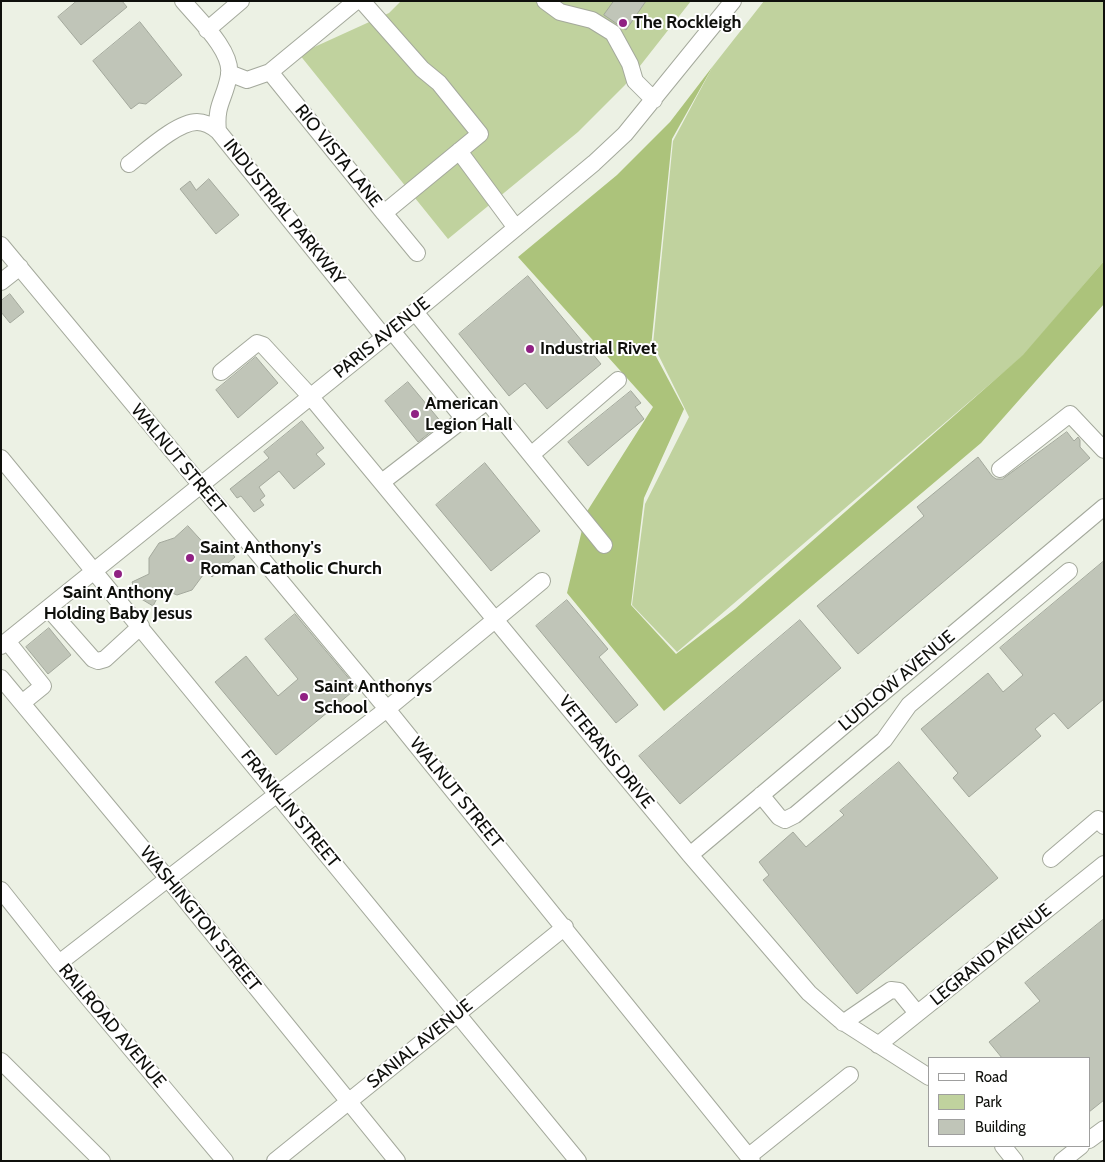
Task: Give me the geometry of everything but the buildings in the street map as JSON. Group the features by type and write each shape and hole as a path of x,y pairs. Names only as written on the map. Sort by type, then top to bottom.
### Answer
{"street":[{"path":"183,1 223,50 229,74 247,80 270,72 356,1"},
{"path":"207,30 241,1"},
{"name":"RIO VISTA LANE","path":"270,72 384,213 480,134 439,83 422,69 362,1"},
{"path":"545,1 560,12 592,20 613,33 630,64 635,81 654,100"},
{"name":"PARIS AVENUE","path":"4,644 388,334 619,140 654,100 733,1"},
{"name":"INDUSTRIAL PARKWAY","path":"229,74 216,113 218,131 388,334 464,419"},
{"path":"129,164 182,125 196,122 208,124 218,131"},
{"path":"459,151 516,228"},
{"path":"384,213 417,253"},
{"name":"WALNUT STREET","path":"1,245 387,708 751,1159"},
{"path":"1,282 20,267"},
{"path":"414,312 604,545"},
{"name":"VETERANS DRIVE","path":"221,372 257,343 263,345 310,396 497,619 690,854 809,993 843,1023 928,1076"},
{"path":"531,455 618,380"},
{"path":"382,482 487,401"},
{"path":"1000,469 1070,414 1104,450"},
{"name":"FRANKLIN STREET","path":"3,464 95,570 456,1015 578,1161"},
{"name":"LUDLOW AVENUE","path":"690,854 1104,507"},
{"path":"761,795 779,817 785,820 795,815 874,749 902,718 910,705 1069,571"},
{"path":"59,963 169,880 387,708 542,581"},
{"path":"1005,590 1022,611"},
{"path":"48,608 93,659 98,661 105,659 141,626"},
{"path":"4,644 43,686 22,703"},
{"name":"WASHINGTON STREET","path":"1,678 169,880 348,1103 397,1161"},
{"path":"893,684 910,705"},
{"path":"1051,859 1098,818 1104,826"},
{"name":"LEGRAND AVENUE","path":"878,1045 1104,864"},
{"name":"RAILROAD AVENUE","path":"1,890 59,963 225,1161"},
{"name":"SANIAL AVENUE","path":"275,1161 565,927"},
{"path":"843,1023 891,990 899,991 917,1013"},
{"path":"1,1061 102,1161"},
{"path":"751,1159 850,1075"},
{"path":"1090,1139 1104,1128"},
{"path":"1004,1147 1015,1161"},
{"path":"1062,1161 1080,1147"}],"green space":[{"path":"401,1 691,1 625,85 578,132 448,239 299,54 389,13"},
{"path":"764,1 1104,1 1104,261 1024,355 677,652 632,605 645,504 689,417 653,344 673,141 713,66"},
{"path":"713,66 672,139 651,347 684,409 644,498 631,605 676,654 735,609 1023,355 1104,261 1104,304 981,443 664,711 567,593 586,513 653,407 518,257 617,175 670,122"}],"place":[{"name":"The Rockleigh","path":"623,23"},
{"name":"Industrial Rivet","path":"530,349"},
{"name":"American Legion Hall","path":"415,414"},
{"name":"Saint Anthony's Roman Catholic Church","path":"190,558"},
{"name":"Saint Anthony Holding Baby Jesus","path":"118,574"},
{"name":"Saint Anthonys School","path":"304,697"}]}
